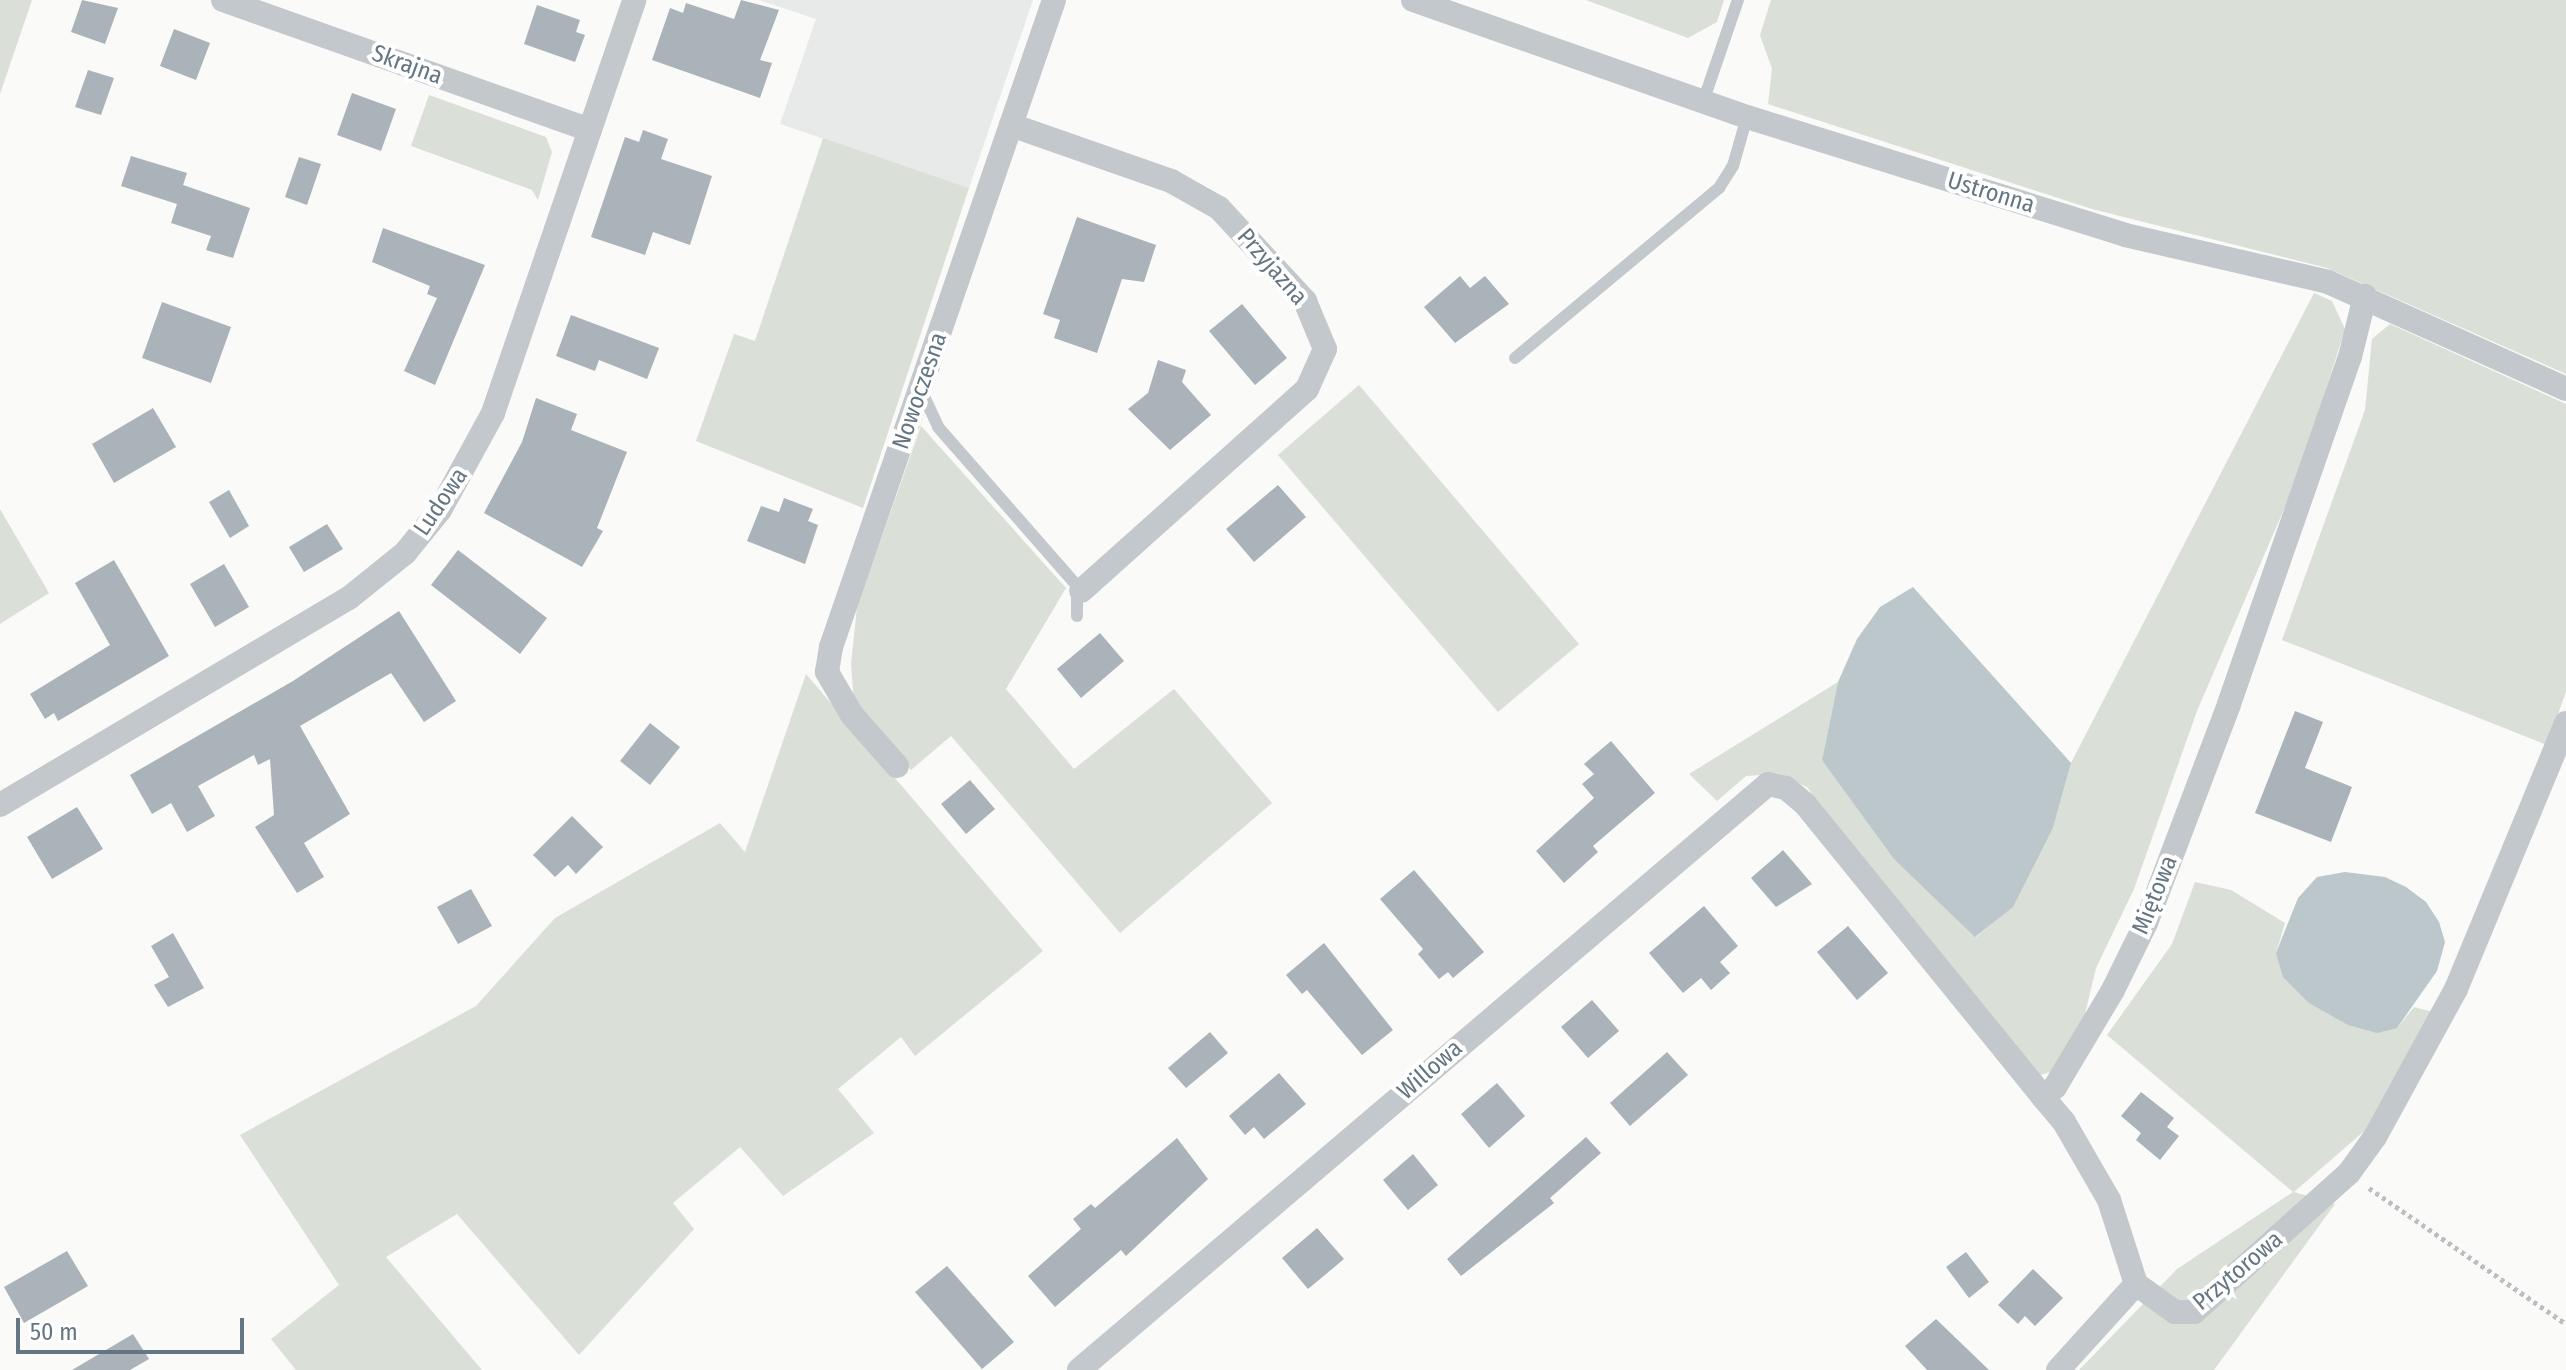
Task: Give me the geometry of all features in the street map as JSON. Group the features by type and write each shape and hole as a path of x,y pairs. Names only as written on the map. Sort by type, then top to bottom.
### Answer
{"street":[{"name":"Skrajna","path":"223,0 590,130"},
{"name":"Ludowa","path":"0,805 349,598 405,553 440,510 493,413 634,0"},
{"name":"Nowoczesna","path":"897,766 852,715 827,672 920,389 1054,0"},
{"name":"Ustronna","path":"1413,0 1747,117 2125,235 2283,268 2365,296 2566,389"},
{"name":"Przyjazna","path":"1011,125 1171,181 1219,208 1305,301 1325,349 1307,389 1081,591"},
{"name":"Miętowa","path":"2043,1097 2055,1087 2146,923 2229,704 2350,357 2365,296"},
{"name":"Przytorowa","path":"2136,1284 2175,1312 2194,1312 2349,1173 2382,1125 2462,977 2566,723"},
{"name":"Willowa","path":"1079,1370 1751,794 1768,784 1786,788 2043,1097"},
{"path":"2043,1097 2064,1122 2109,1200 2136,1284 2058,1370"}],"lane":[{"path":"1703,102 1738,0"},
{"path":"1515,358 1719,188 1733,166 1747,117"},
{"path":"920,389 938,427 1081,591 1077,616"}],"path":[{"path":"2349,1173 2566,1324"}],"shaded area":[{"path":"0,0 32,0 0,94"},
{"path":"759,0 1033,0 969,188 780,124 816,19"},
{"path":"1586,0 1724,0 1717,22 1688,38"},
{"path":"1771,0 2566,0 2566,374 2327,268 2092,209 1768,104 1772,69 1760,35"},
{"path":"429,95 546,137 552,152 538,200 532,190 411,146"},
{"path":"823,138 969,188 863,508 696,441 734,334 755,341"},
{"path":"2314,293 2332,301 2345,329 2300,472 2197,711 2134,889 2096,968 2084,1018 2055,1071 2040,1075 1889,897 1807,787 1777,774 1746,776 1717,801 1689,774 1838,682 1822,760 1976,937 2013,906 2053,828 2071,763"},
{"path":"2390,324 2566,404 2566,692 2547,745 2282,640 2365,410 2372,339"},
{"path":"1359,385 1579,644 1498,712 1278,455"},
{"path":"921,426 1066,588 1006,689 1074,769 1174,689 1272,803 1120,933 951,736 911,770 854,702 851,664 857,607"},
{"path":"0,509 49,593 0,624"},
{"path":"1913,587 2071,763 2053,828 2013,907 1975,937 1894,859 1822,760 1838,682 1857,639 1880,607"},
{"path":"806,674 1043,951 915,1056 901,1037 838,1089 874,1133 783,1196 740,1147 673,1203 694,1229 579,1355 457,1214 386,1257 482,1370 296,1370 271,1339 339,1285 240,1135 476,1006 555,918 720,823 745,852"},
{"path":"2345,872 2385,877 2406,887 2426,902 2439,922 2445,942 2437,971 2397,1028 2377,1033 2348,1025 2309,1003 2283,977 2276,953 2298,898 2317,877"},
{"path":"2195,882 2231,890 2285,923 2276,953 2397,1028 2414,1007 2433,1012 2370,1126 2294,1192 2335,1204 2214,1370 2079,1370 2177,1269 2293,1192 2107,1035 2172,944"}],"building":[{"path":"82,0 118,8 105,44 71,32"},
{"path":"741,0 779,10 760,60 772,63 760,98 652,60 670,8 683,13 686,3 734,19"},
{"path":"537,5 580,20 576,32 585,35 575,62 524,44"},
{"path":"174,29 210,43 196,80 160,66"},
{"path":"88,70 114,78 101,115 75,107"},
{"path":"352,93 396,109 381,151 337,135"},
{"path":"643,130 668,139 661,159 712,176 690,245 653,232 645,255 591,237 625,137 639,142"},
{"path":"131,156 187,173 183,185 250,208 233,258 206,250 211,236 171,223 177,204 121,186"},
{"path":"299,157 321,164 307,205 285,197"},
{"path":"1077,217 1156,245 1144,282 1122,279 1097,353 1054,338 1060,320 1043,314"},
{"path":"383,228 485,265 435,385 404,371 437,298 427,294 430,286 372,262"},
{"path":"1460,276 1470,288 1485,276 1509,304 1455,343 1424,307"},
{"path":"162,302 231,327 211,383 142,358"},
{"path":"1242,304 1287,358 1255,385 1209,331"},
{"path":"571,315 659,348 647,379 599,360 595,371 556,356"},
{"path":"1158,360 1186,370 1182,382 1211,415 1170,450 1128,409 1148,393"},
{"path":"536,398 577,414 571,430 627,452 597,528 603,531 582,567 484,513 522,442"},
{"path":"153,408 176,447 114,483 92,444"},
{"path":"1278,485 1306,517 1254,562 1226,529"},
{"path":"229,490 249,526 230,538 209,502"},
{"path":"784,498 813,509 808,521 818,525 805,564 747,541 761,506 779,512"},
{"path":"327,524 343,549 304,572 289,547"},
{"path":"458,550 547,618 520,654 431,585"},
{"path":"114,560 169,656 58,721 54,713 45,719 30,694 110,645 75,583"},
{"path":"224,564 249,607 215,627 190,584"},
{"path":"399,611 456,701 424,722 391,673 300,726 350,814 304,843 324,877 297,893 255,827 274,815 270,759 258,765 254,755 198,786 215,816 187,832 171,803 152,814 130,775 293,681"},
{"path":"1100,633 1124,661 1081,698 1057,669"},
{"path":"2295,711 2323,722 2305,768 2352,787 2331,842 2255,813"},
{"path":"650,723 680,747 650,785 620,761"},
{"path":"1611,741 1655,793 1593,846 1598,852 1564,883 1536,851 1594,798 1582,784 1594,774 1584,764"},
{"path":"970,780 995,809 966,834 941,804"},
{"path":"77,807 103,849 52,879 27,837"},
{"path":"572,816 603,847 576,874 568,865 555,877 533,855"},
{"path":"1783,850 1812,884 1776,907 1751,878"},
{"path":"1414,870 1484,952 1453,978 1448,972 1439,979 1418,954 1423,949 1380,899"},
{"path":"471,889 492,926 458,944 437,907"},
{"path":"1704,906 1738,946 1720,962 1730,973 1711,990 1701,978 1683,993 1649,953"},
{"path":"1848,926 1888,973 1857,1000 1817,952"},
{"path":"173,933 204,988 168,1007 154,985 169,977 151,946"},
{"path":"1324,943 1393,1030 1362,1055 1307,990 1302,994 1286,975"},
{"path":"1592,1000 1619,1031 1588,1058 1561,1027"},
{"path":"1210,1032 1228,1053 1186,1088 1168,1068"},
{"path":"1667,1052 1688,1075 1630,1126 1610,1103"},
{"path":"1279,1073 1306,1104 1264,1139 1254,1127 1245,1135 1229,1116"},
{"path":"1497,1083 1525,1116 1489,1148 1461,1114"},
{"path":"2141,1092 2174,1118 2167,1127 2179,1136 2160,1160 2136,1140 2141,1133 2121,1116"},
{"path":"1586,1137 1601,1153 1550,1198 1554,1203 1461,1276 1447,1259"},
{"path":"1177,1138 1208,1179 1126,1256 1121,1250 1055,1307 1028,1276 1081,1229 1073,1219 1091,1204 1095,1208"},
{"path":"1413,1154 1438,1185 1408,1210 1383,1180"},
{"path":"1317,1228 1344,1259 1308,1289 1282,1258"},
{"path":"67,1251 88,1286 24,1323 4,1287"},
{"path":"1966,1252 1989,1282 1969,1298 1946,1267"},
{"path":"947,1266 1014,1342 982,1369 915,1292"},
{"path":"2033,1269 2063,1298 2035,1326 2025,1316 2018,1324 1998,1305"},
{"path":"1936,1319 1989,1370 1927,1370 1905,1346"},
{"path":"133,1334 149,1359 130,1370 72,1370"}]}
